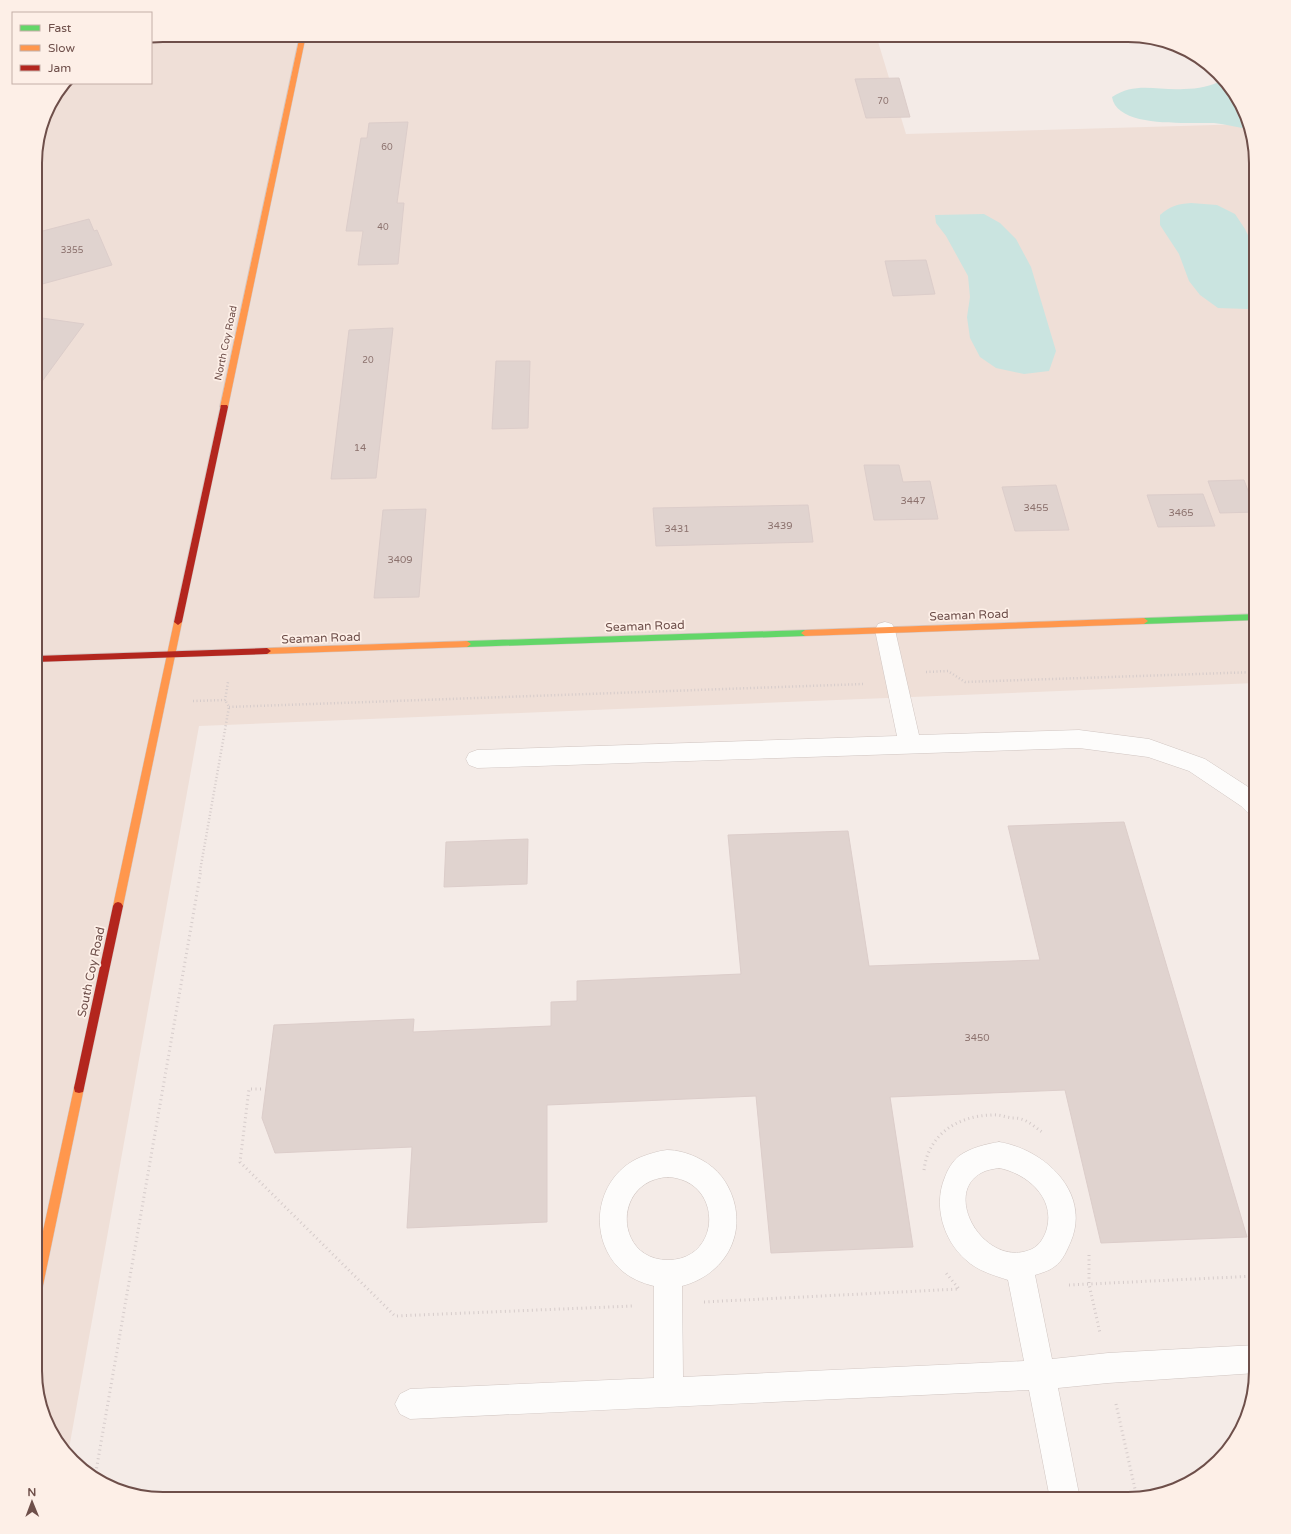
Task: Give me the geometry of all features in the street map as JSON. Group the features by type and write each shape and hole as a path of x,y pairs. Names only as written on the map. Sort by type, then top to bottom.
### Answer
{"street":[{"name":"North Coy Road","path":"170,655 302,42"},
{"name":"Seaman Road","path":"42,659 1249,617"},
{"name":"South Coy Road","path":"42,1262 170,655"}],"lane":[{"path":"885,630 910,745"},
{"path":"477,759 1080,739 1149,748 1197,765 1249,799"},
{"path":"1000,1155 1016,1158 1033,1167 1042,1175 1057,1194 1062,1212 1062,1229 1056,1245 1045,1257 1030,1265 1019,1266 992,1262 974,1251 961,1234 954,1216 952,1197 957,1180 968,1166 983,1158 1000,1155"},
{"path":"668,1163 686,1166 701,1174 713,1187 721,1204 724,1221 720,1239 711,1255 698,1267 680,1274 668,1275 643,1269 628,1257 617,1241 613,1222 615,1203 623,1186 636,1173 651,1166 668,1163"},
{"path":"1019,1266 1064,1492"},
{"path":"668,1275 667,1304 669,1392"},
{"path":"410,1404 1041,1375 1108,1368 1249,1359"}],"path":[{"path":"96,1472 229,707 225,700 233,653"},
{"path":"229,707 862,685 874,674 948,671 965,682 1249,672"},
{"path":"160,702 225,700"},
{"path":"261,1089 249,1089 240,1162 396,1316 959,1289 943,1267"},
{"path":"924,1173 924,1163 932,1143 940,1134 962,1121 988,1115 1000,1115 1024,1120 1046,1135"},
{"path":"1089,1250 1089,1284 1136,1492"},
{"path":"1089,1284 1249,1276"}],"shaded area":[{"path":"163,42 878,42 906,134 1243,124 1247,139 1249,163 1249,683 199,726 69,1448 54,1425 48,1410 42,1379 42,155 46,131 54,109 71,84 152,84 152,43"}],"water":[{"path":"1218,82 1224,89 1237,109 1244,128 1214,123 1172,123 1140,119 1127,114 1117,107 1112,97 1121,92 1138,88 1174,89 1194,88"},
{"path":"1191,203 1217,205 1235,214 1245,229 1249,237 1249,309 1218,308 1200,295 1189,281 1179,254 1160,225 1160,215 1167,209 1182,204"},
{"path":"984,214 1000,223 1016,239 1031,267 1056,351 1049,371 1024,374 996,368 980,357 970,338 967,317 970,297 968,276 946,236 936,223 935,215"}],"building":[{"path":"899,78 910,117 866,118 855,79"},
{"path":"408,122 397,203 404,203 398,264 358,265 363,231 346,231 361,138 367,138 369,123"},
{"path":"89,219 94,231 97,230 112,265 42,284 42,231"},
{"path":"926,260 935,294 893,296 885,261"},
{"path":"42,318 84,324 42,381"},
{"path":"393,328 376,478 331,479 349,330"},
{"path":"496,361 530,361 528,428 492,429"},
{"path":"864,465 899,465 903,482 930,481 938,519 874,520"},
{"path":"1244,480 1249,493 1249,512 1220,513 1208,481"},
{"path":"1056,485 1069,530 1015,531 1002,487"},
{"path":"1203,494 1215,526 1158,527 1147,495"},
{"path":"808,505 813,542 656,546 653,508"},
{"path":"426,509 419,597 374,598 383,510"},
{"path":"1124,822 1247,1237 1101,1243 1065,1090 890,1097 913,1247 771,1253 756,1096 547,1105 547,1222 407,1228 412,1147 275,1153 262,1118 274,1025 414,1019 413,1032 551,1026 551,1002 577,1001 577,981 741,974 728,835 848,831 869,966 1040,960 1008,826"},
{"path":"528,839 527,884 444,887 446,842"}],"traffic: fast":[{"path":"1144,621 1249,617"},
{"path":"467,644 805,633"}],"traffic: slow":[{"path":"224,407 302,42"},
{"path":"805,633 1144,621"},
{"path":"118,906 178,622"},
{"path":"267,651 467,644"},
{"path":"42,1262 79,1088"}],"traffic: jam":[{"path":"178,622 224,407"},
{"path":"42,659 267,651"},
{"path":"79,1088 118,906"}]}
